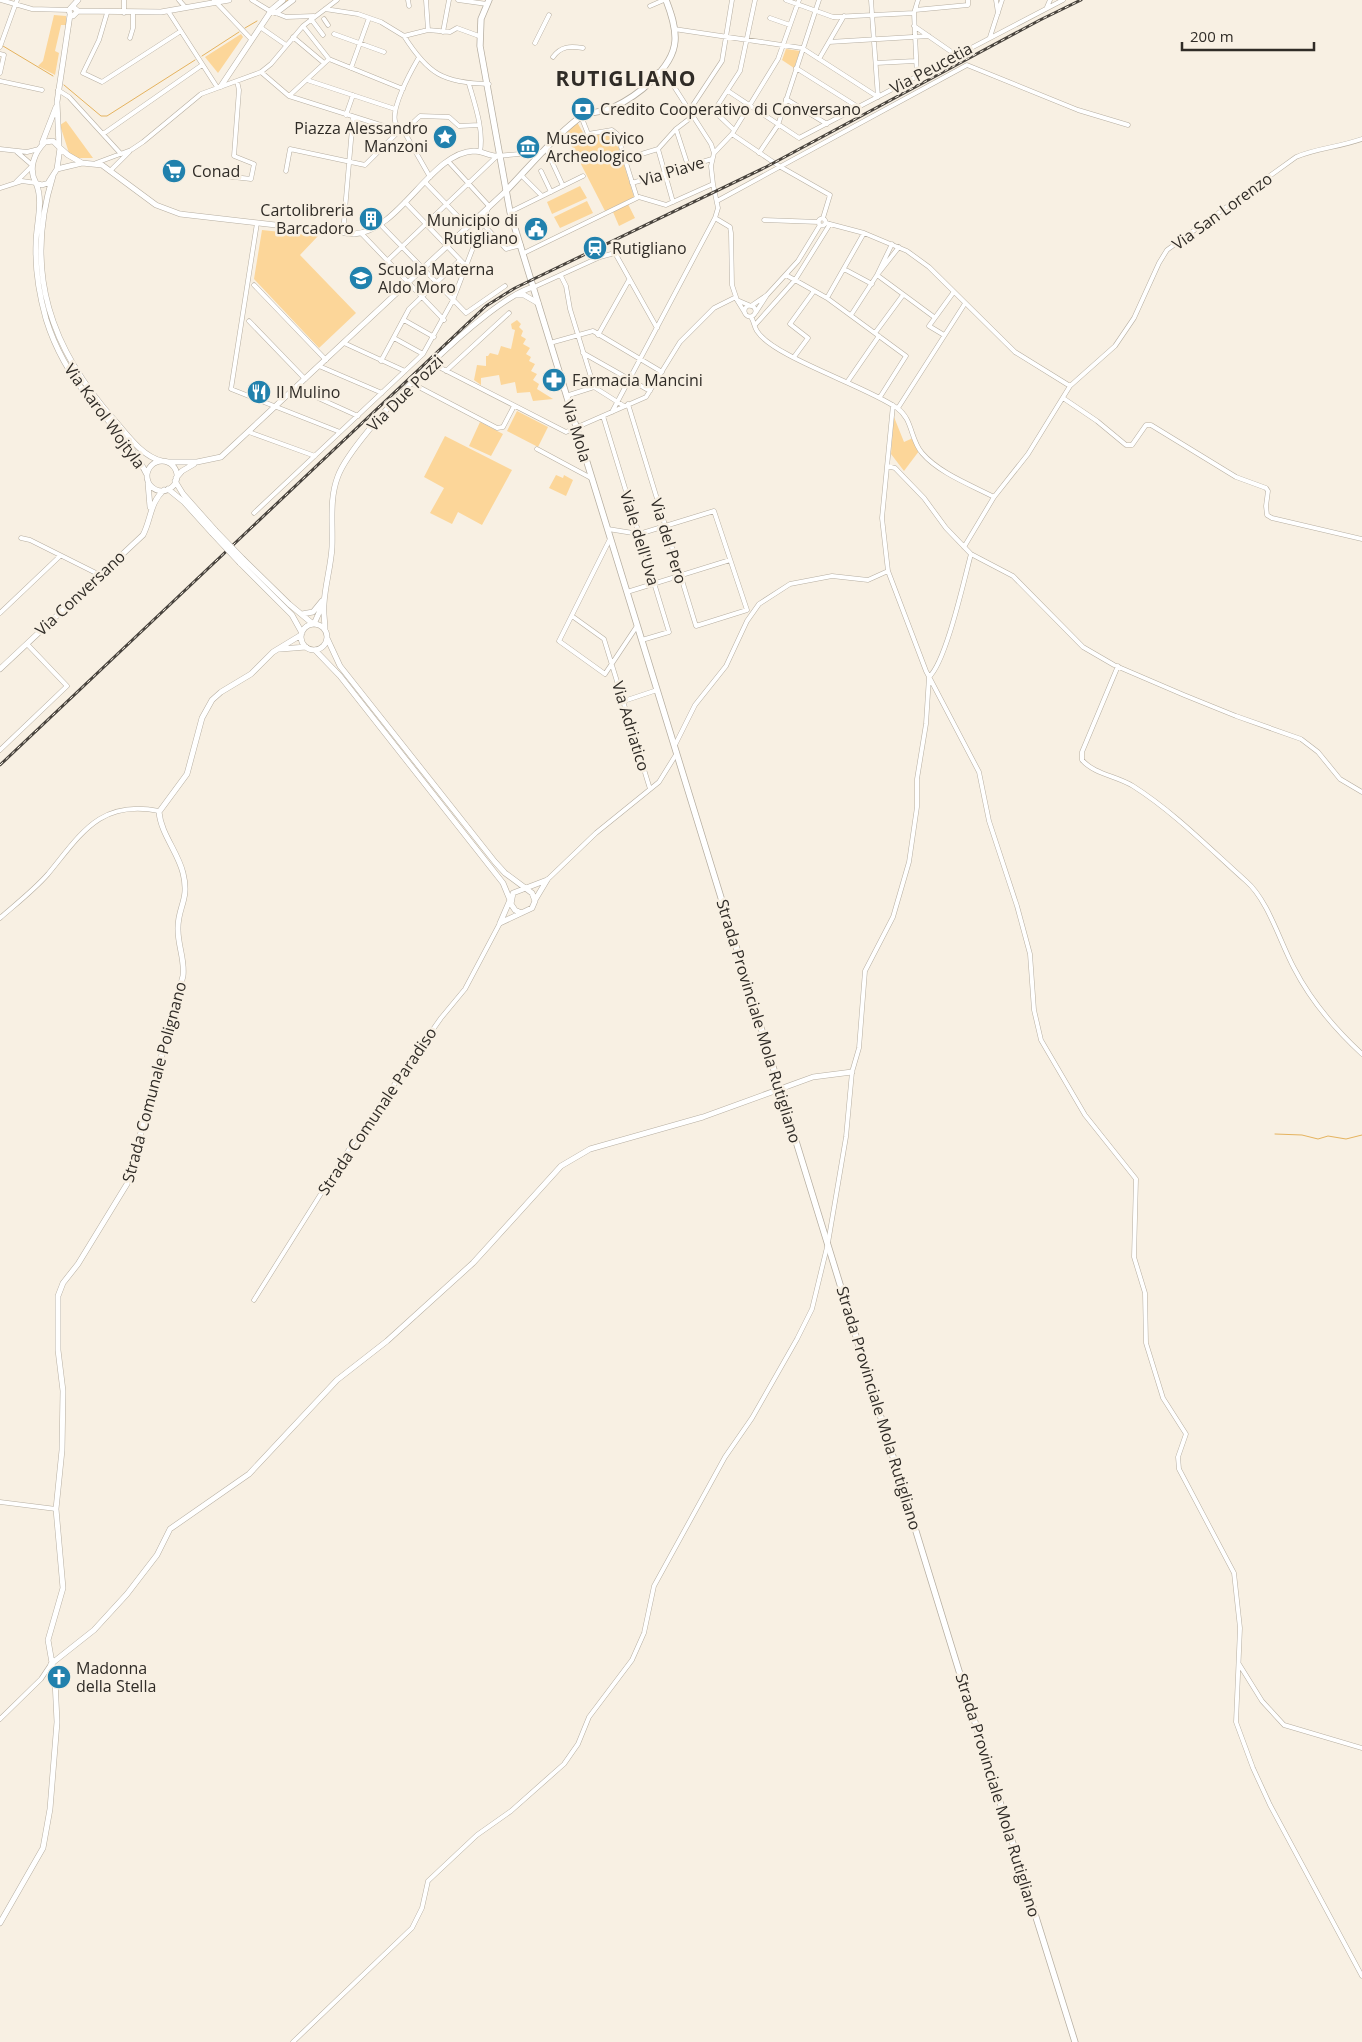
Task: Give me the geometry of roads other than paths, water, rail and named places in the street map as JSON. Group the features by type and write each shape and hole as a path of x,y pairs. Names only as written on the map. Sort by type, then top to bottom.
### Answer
{"main road":[{"path":"506,190 544,150 581,116 604,112 648,86 674,48 674,29 665,0"},
{"path":"479,36 481,19 488,2"},
{"name":"Via Mola","path":"479,36 489,84 499,156 510,212 683,774"},
{"name":"Strada Provinciale Mola Rutigliano","path":"683,774 1076,2042"}],"street":[{"path":"1,0 16,5 56,11 107,13 168,11 215,1 229,0"},
{"path":"0,47 17,0"},
{"path":"80,0 73,12 58,90 60,147 57,169 82,163 96,163 131,150"},
{"path":"124,0 124,13"},
{"path":"252,0 272,12 286,17 312,18 322,15"},
{"path":"219,86 260,27 283,0"},
{"path":"272,12 293,0"},
{"path":"328,25 322,15 324,9 337,0"},
{"path":"408,0 409,6"},
{"path":"426,0 428,30"},
{"path":"443,32 449,0"},
{"path":"458,0 488,2"},
{"path":"650,6 665,0"},
{"path":"689,111 722,61 732,0"},
{"path":"751,317 767,295 786,275 820,223 830,195 759,153 733,132 714,111 740,71 755,0"},
{"path":"786,0 798,2 833,17 915,12 968,5 968,0"},
{"path":"759,153 778,124 818,0"},
{"path":"872,0 878,97"},
{"path":"917,77 914,26 918,0"},
{"path":"996,0 998,13"},
{"path":"990,37 1002,0"},
{"path":"1047,7 1050,0"},
{"name":"Via Peucetia","path":"778,124 799,138 917,77 956,54 1063,0"},
{"path":"181,1 185,7"},
{"path":"215,1 251,40"},
{"path":"612,412 715,218 718,201 713,184 712,159 714,153 733,132 778,59 798,2"},
{"path":"324,9 341,10 369,18 404,36 418,59 432,71 453,81 469,84 489,84"},
{"path":"168,11 202,65 219,86"},
{"path":"107,13 99,40 83,72 102,82 181,32"},
{"path":"130,38 133,28 133,13"},
{"path":"535,43 549,15"},
{"path":"819,59 844,16"},
{"path":"108,170 201,94 261,72 312,18"},
{"path":"312,18 323,35"},
{"path":"351,68 369,18"},
{"path":"770,18 790,25"},
{"path":"303,26 329,59 403,90"},
{"path":"914,26 956,54"},
{"path":"260,27 286,45"},
{"path":"404,36 428,30 450,32 457,28 479,36"},
{"path":"674,29 802,48 878,97"},
{"path":"334,34 384,52"},
{"path":"829,42 929,36"},
{"path":"293,37 324,64"},
{"path":"553,57 556,52 567,46 582,48"},
{"path":"0,54 4,54 0,73"},
{"path":"289,96 329,59"},
{"path":"418,59 410,72 395,109 393,119 403,130 430,177"},
{"path":"876,64 915,61"},
{"path":"103,134 202,65"},
{"path":"718,201 779,166 967,66 1078,110 1128,124"},
{"path":"796,68 858,108"},
{"path":"261,72 289,96 390,128 396,124"},
{"path":"658,72 673,85 714,153"},
{"path":"215,175 251,180 254,164 234,156 239,90 237,80"},
{"path":"306,80 395,109"},
{"path":"0,81 42,90"},
{"path":"469,84 479,125 480,152"},
{"path":"58,90 69,98 121,154"},
{"path":"728,91 778,124"},
{"path":"346,115 353,95"},
{"path":"786,99 827,124"},
{"path":"13,184 32,166 57,102"},
{"path":"286,171 290,149 365,165 420,116 449,117 459,126 479,125"},
{"path":"581,116 588,134 615,131 637,198"},
{"path":"625,159 658,149 676,129 692,116"},
{"path":"343,233 353,117"},
{"path":"676,129 688,166"},
{"name":"Via San Lorenzo","path":"964,547 994,497 1028,454 1070,386 1116,346 1137,314 1159,263 1167,250 1296,157 1314,150 1347,144 1362,139"},
{"path":"0,149 17,152 40,147 48,141 53,141 68,155 82,163"},
{"path":"658,149 673,202"},
{"path":"96,163 166,210 199,218 343,233 361,233 380,224 448,162 469,152 499,156 544,150 563,186"},
{"path":"17,152 32,166"},
{"path":"387,261 499,156"},
{"path":"108,170 114,157"},
{"name":"Via Piave","path":"632,183 712,159"},
{"path":"448,162 489,206"},
{"name":"Via Karol Wojtyla","path":"32,166 40,196 36,243 38,290 51,332 72,374 132,448 147,477"},
{"name":"Via Karol Wojtyla","path":"57,169 47,198 40,256 43,289 51,319 70,362 96,400 133,441 152,457 165,462"},
{"path":"541,171 551,192"},
{"path":"521,175 542,196"},
{"path":"0,188 25,181 45,184 53,176"},
{"path":"510,212 583,176"},
{"path":"425,182 467,226"},
{"path":"524,253 639,197 664,206 713,184"},
{"path":"151,512 147,477 152,465 165,462 197,462 221,457 506,190"},
{"path":"405,202 466,266"},
{"path":"254,513 423,354 444,320 453,300 489,206"},
{"path":"715,218 730,227 732,285 736,299 745,313 751,317 756,330 765,339 794,357 848,381 898,408 906,416 923,455 942,469 994,497"},
{"path":"823,218 828,224"},
{"path":"764,220 828,224 864,233 899,247 929,267 964,305 1020,356 1070,386"},
{"path":"257,223 232,389 340,432"},
{"path":"380,224 466,313 506,286"},
{"path":"482,224 506,249 521,245"},
{"path":"755,325 795,280 828,224"},
{"path":"361,233 444,320"},
{"path":"827,298 864,233"},
{"path":"851,315 872,284 892,244"},
{"path":"877,275 899,247"},
{"path":"534,287 600,257 615,253 658,328"},
{"path":"381,361 409,309 460,260"},
{"path":"844,269 872,284"},
{"path":"786,275 827,298 906,356 880,397"},
{"path":"877,275 934,317"},
{"path":"561,276 566,286 570,309 594,387 626,405"},
{"path":"598,334 630,280"},
{"path":"254,285 326,360"},
{"name":"Via Due Pozzi","path":"326,630 324,603 332,547 332,505 338,474 372,424 477,322 513,295 534,287"},
{"path":"794,357 808,338 790,324 814,291"},
{"path":"944,335 929,326 953,293"},
{"path":"513,295 524,295 538,303"},
{"path":"745,313 746,308 767,295"},
{"path":"848,381 903,295"},
{"path":"433,364 566,432 646,396 680,342 714,308 736,299 750,306 756,312"},
{"path":"898,408 964,305"},
{"path":"446,371 509,313"},
{"path":"404,320 434,337"},
{"path":"249,321 305,379"},
{"path":"550,344 593,331 662,372"},
{"path":"394,338 423,354"},
{"path":"344,343 405,371"},
{"path":"584,353 650,391"},
{"path":"319,366 382,393"},
{"path":"413,384 497,428 503,427 514,406"},
{"path":"566,396 594,387"},
{"path":"296,388 358,416"},
{"path":"1062,398 1097,421 1126,445 1132,445 1146,425 1151,426 1236,476 1266,488 1268,491 1266,511 1267,515 1272,518 1362,538"},
{"name":"Via del Pero","path":"626,405 696,626 747,610 730,560"},
{"path":"893,405 882,525 888,571 929,677 979,772 989,821 1028,949 1034,1010 1041,1040 1085,1115 1128,1166 1136,1180 1134,1257 1145,1293 1146,1343 1163,1398 1185,1431 1186,1437 1178,1462 1179,1470 1234,1573 1240,1628 1236,1722 1253,1768 1270,1804 1362,1976"},
{"name":"Viale dell'Uva","path":"603,416 669,632 642,640"},
{"path":"249,432 315,456"},
{"path":"537,449 591,478"},
{"path":"165,462 175,468 176,480 183,494 213,531"},
{"path":"151,512 154,501 176,480 182,471 197,462"},
{"path":"887,466 895,468 924,498 946,528 971,554 1008,573 1080,644 1118,666 1236,716 1301,739 1318,752 1340,778 1362,792"},
{"path":"147,477 156,489 166,490 184,502 292,615 302,634 306,647"},
{"path":"608,529 639,534 714,511 730,560 628,592"},
{"name":"Via Conversano","path":"0,669 143,535 148,526 151,512"},
{"path":"611,537 559,641 605,674 637,626"},
{"path":"21,538 100,575"},
{"path":"293,2042 412,1928 420,1914 425,1886 431,1877 477,1835 538,1788 570,1757 589,1717 632,1660 644,1633 654,1586 725,1457 752,1418 808,1318 828,1243 846,1137 852,1072 859,1048 865,971 893,917 909,862 917,807 917,779 926,724 929,677 934,673 947,644 971,554"},
{"path":"0,613 60,556"},
{"path":"241,561 313,624 326,630 327,638 340,666 495,862 505,873 532,893 535,901"},
{"path":"675,745 695,705 726,666 751,613 767,597 784,586 795,583 832,576 868,580 888,571"},
{"path":"302,614 313,612 317,609 325,596"},
{"name":"Via Due Pozzi","path":"313,624 324,603"},
{"name":"Via Adriatico","path":"572,616 604,639 650,789"},
{"path":"0,918 46,875 66,850 102,816 122,809 159,811 187,774 202,718 212,700 221,692 250,674 278,649 302,634 313,624"},
{"path":"315,650 324,646 327,638"},
{"path":"0,750 67,686 26,644"},
{"path":"278,649 306,647 315,650 340,676 503,883 512,908 522,913"},
{"path":"1118,666 1082,752 1082,760 1090,766 1129,784 1152,800 1246,881 1269,916 1304,986 1347,1039 1362,1054"},
{"path":"624,701 658,690"},
{"path":"500,923 532,908 547,880 596,833 659,782 677,753"},
{"name":"Strada Comunale Polignano","path":"0,1923 43,1848 50,1809 57,1722 55,1680 48,1640 63,1588 56,1509 63,1440 63,1391 58,1350 58,1296 63,1283 78,1264 95,1234 116,1205 130,1178 183,976 184,964 178,931 186,896 186,886 181,865 160,820 159,811"},
{"path":"510,900 517,890 525,889 547,880"},
{"name":"Strada Comunale Paradiso","path":"254,1300 350,1146 444,1013 465,989 510,900"},
{"path":"0,1718 41,1679 51,1664 94,1630 127,1594 157,1554 170,1529 249,1474 337,1380 387,1341 473,1263 562,1166 590,1149 703,1117 820,1075 852,1072"},
{"path":"0,1502 56,1509"},
{"path":"1239,1664 1262,1701 1284,1725 1362,1748"}],"waterway":[{"path":"278,7 288,0"},
{"path":"245,28 257,21"},
{"path":"202,56 239,32"},
{"path":"3,46 53,76"},
{"path":"64,85 101,116 107,116 195,60"},
{"path":"1275,1134 1302,1135 1318,1139 1328,1136 1346,1139 1362,1135"}],"railway":[{"path":"0,765 486,306 515,288 766,167 1040,20 1081,0"}],"place":[{"name":"Credito Cooperativo di Conversano","path":"583,109"},
{"name":"Piazza Alessandro Manzoni","path":"445,137"},
{"name":"Museo Civico Archeologico","path":"528,147"},
{"name":"Conad","path":"174,171"},
{"name":"Cartolibreria Barcadoro","path":"371,219"},
{"name":"Municipio di Rutigliano","path":"536,229"},
{"name":"Rutigliano","path":"595,248"},
{"name":"Scuola Materna Aldo Moro","path":"361,278"},
{"name":"Farmacia Mancini","path":"554,380"},
{"name":"Il Mulino","path":"259,392"},
{"name":"Madonna della Stella","path":"59,1677"}],"district":[{"name":"RUTIGLIANO","path":"626,78"}]}
